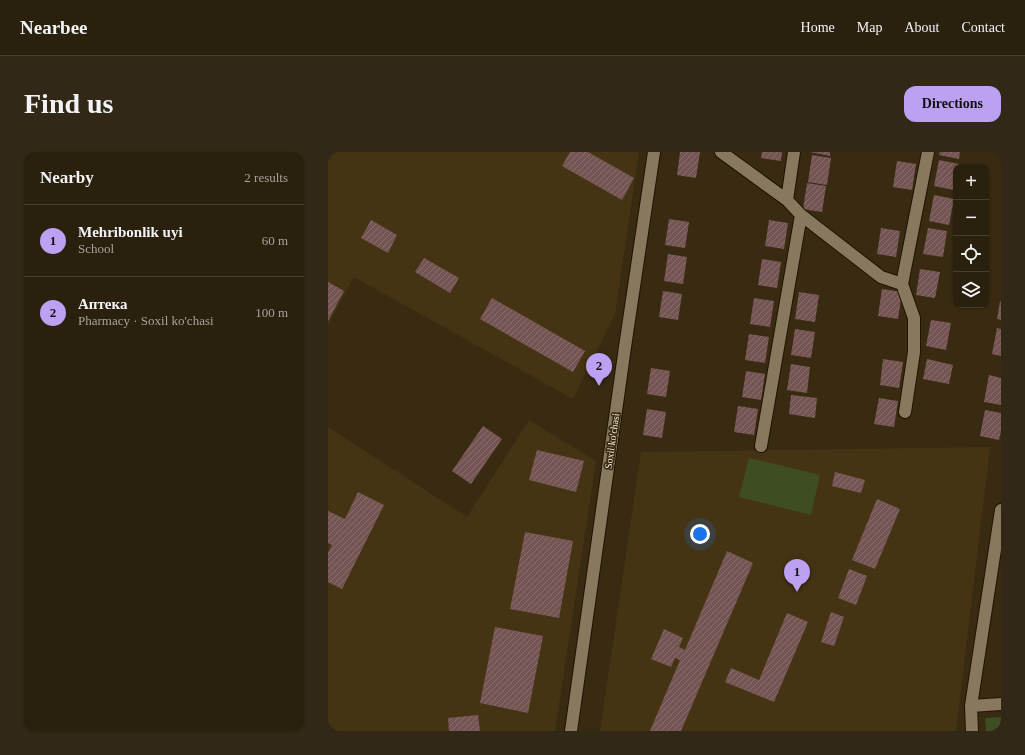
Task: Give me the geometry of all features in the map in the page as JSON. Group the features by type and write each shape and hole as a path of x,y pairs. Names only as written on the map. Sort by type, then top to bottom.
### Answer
{"street":[{"name":"Soxil ko'chasi","path":"571,731 654,152"},
{"path":"721,152 787,200 801,215 882,277 902,284"},
{"path":"787,200 794,152"},
{"path":"906,412 914,352 914,318 902,284 928,152"},
{"path":"761,446 801,215"},
{"path":"972,731 971,706 1001,510"},
{"path":"971,706 1001,704"}],"shaded area":[{"path":"328,152 639,152 615,314 573,399 354,277 328,325"},
{"path":"529,420 596,461 555,731 328,731 328,427 467,517"},
{"path":"990,447 956,731 600,731 641,452"}],"green space":[{"path":"749,458 820,475 811,515 739,497"},
{"path":"1001,717 1001,731 986,731 985,718"}],"building":[{"path":"570,152 588,152 634,178 622,200 562,166"},
{"path":"680,152 700,152 696,178 677,175"},
{"path":"762,152 782,152 781,161 761,158"},
{"path":"810,152 830,152 830,156"},
{"path":"940,152 960,152 959,159 939,155"},
{"path":"812,155 831,158 827,185 808,182"},
{"path":"939,160 959,164 953,164 953,190 934,186"},
{"path":"897,161 916,164 912,190 893,187"},
{"path":"807,183 826,186 822,212 803,209"},
{"path":"934,195 953,199 949,225 929,221"},
{"path":"669,219 689,222 685,248 665,245"},
{"path":"371,220 397,235 388,253 361,238"},
{"path":"769,220 788,223 784,249 765,246"},
{"path":"881,228 900,231 896,257 877,254"},
{"path":"928,228 947,231 943,257 923,254"},
{"path":"668,254 687,257 683,284 664,281"},
{"path":"424,258 459,278 450,293 415,272"},
{"path":"762,259 781,262 777,288 758,285"},
{"path":"920,269 940,272 935,298 916,295"},
{"path":"328,282 344,291 328,321"},
{"path":"882,289 902,292 898,319 878,316"},
{"path":"663,291 682,294 678,320 659,317"},
{"path":"799,292 819,295 815,322 795,319"},
{"path":"492,298 585,351 573,372 480,319"},
{"path":"754,298 774,301 770,327 750,324"},
{"path":"1000,301 1001,302 1001,320 997,319"},
{"path":"931,320 951,323 946,350 926,346"},
{"path":"997,328 1001,329 1001,356 992,354"},
{"path":"795,329 815,332 811,358 791,355"},
{"path":"749,334 769,337 765,363 745,360"},
{"path":"883,359 903,362 899,388 880,385"},
{"path":"927,359 953,365 949,384 923,379"},
{"path":"791,364 810,367 807,393 787,390"},
{"path":"651,368 670,371 666,397 647,394"},
{"path":"746,371 765,374 761,400 742,397"},
{"path":"989,375 1001,378 1001,405 984,402"},
{"path":"791,395 817,398 815,418 789,414"},
{"path":"879,398 898,401 894,427 874,424"},
{"path":"738,406 758,409 754,435 734,432"},
{"path":"647,409 666,412 662,438 643,435"},
{"path":"985,410 1001,413 1001,431 999,440 980,436"},
{"path":"483,426 502,439 471,484 452,471"},
{"path":"537,450 584,461 576,492 529,480"},
{"path":"835,472 865,480 861,493 832,486"},
{"path":"358,492 384,505 342,589 328,582 328,553 332,545 328,543 328,511 345,519"},
{"path":"877,499 900,509 875,569 852,560"},
{"path":"525,532 573,541 559,618 510,609"},
{"path":"727,551 753,563 681,731 650,731 680,660 675,658 671,667 651,659 664,629 683,638 679,647 685,650"},
{"path":"849,569 867,576 856,605 838,598"},
{"path":"831,612 844,617 834,646 821,642"},
{"path":"787,613 808,622 774,702 725,682 731,668 759,680"},
{"path":"495,627 543,636 528,713 480,703"},
{"path":"478,715 480,731 449,731 448,718"}],"place":[{"name":"Аптека","path":"599,386"},
{"name":"Mehribonlik uyi","path":"797,592"}]}
